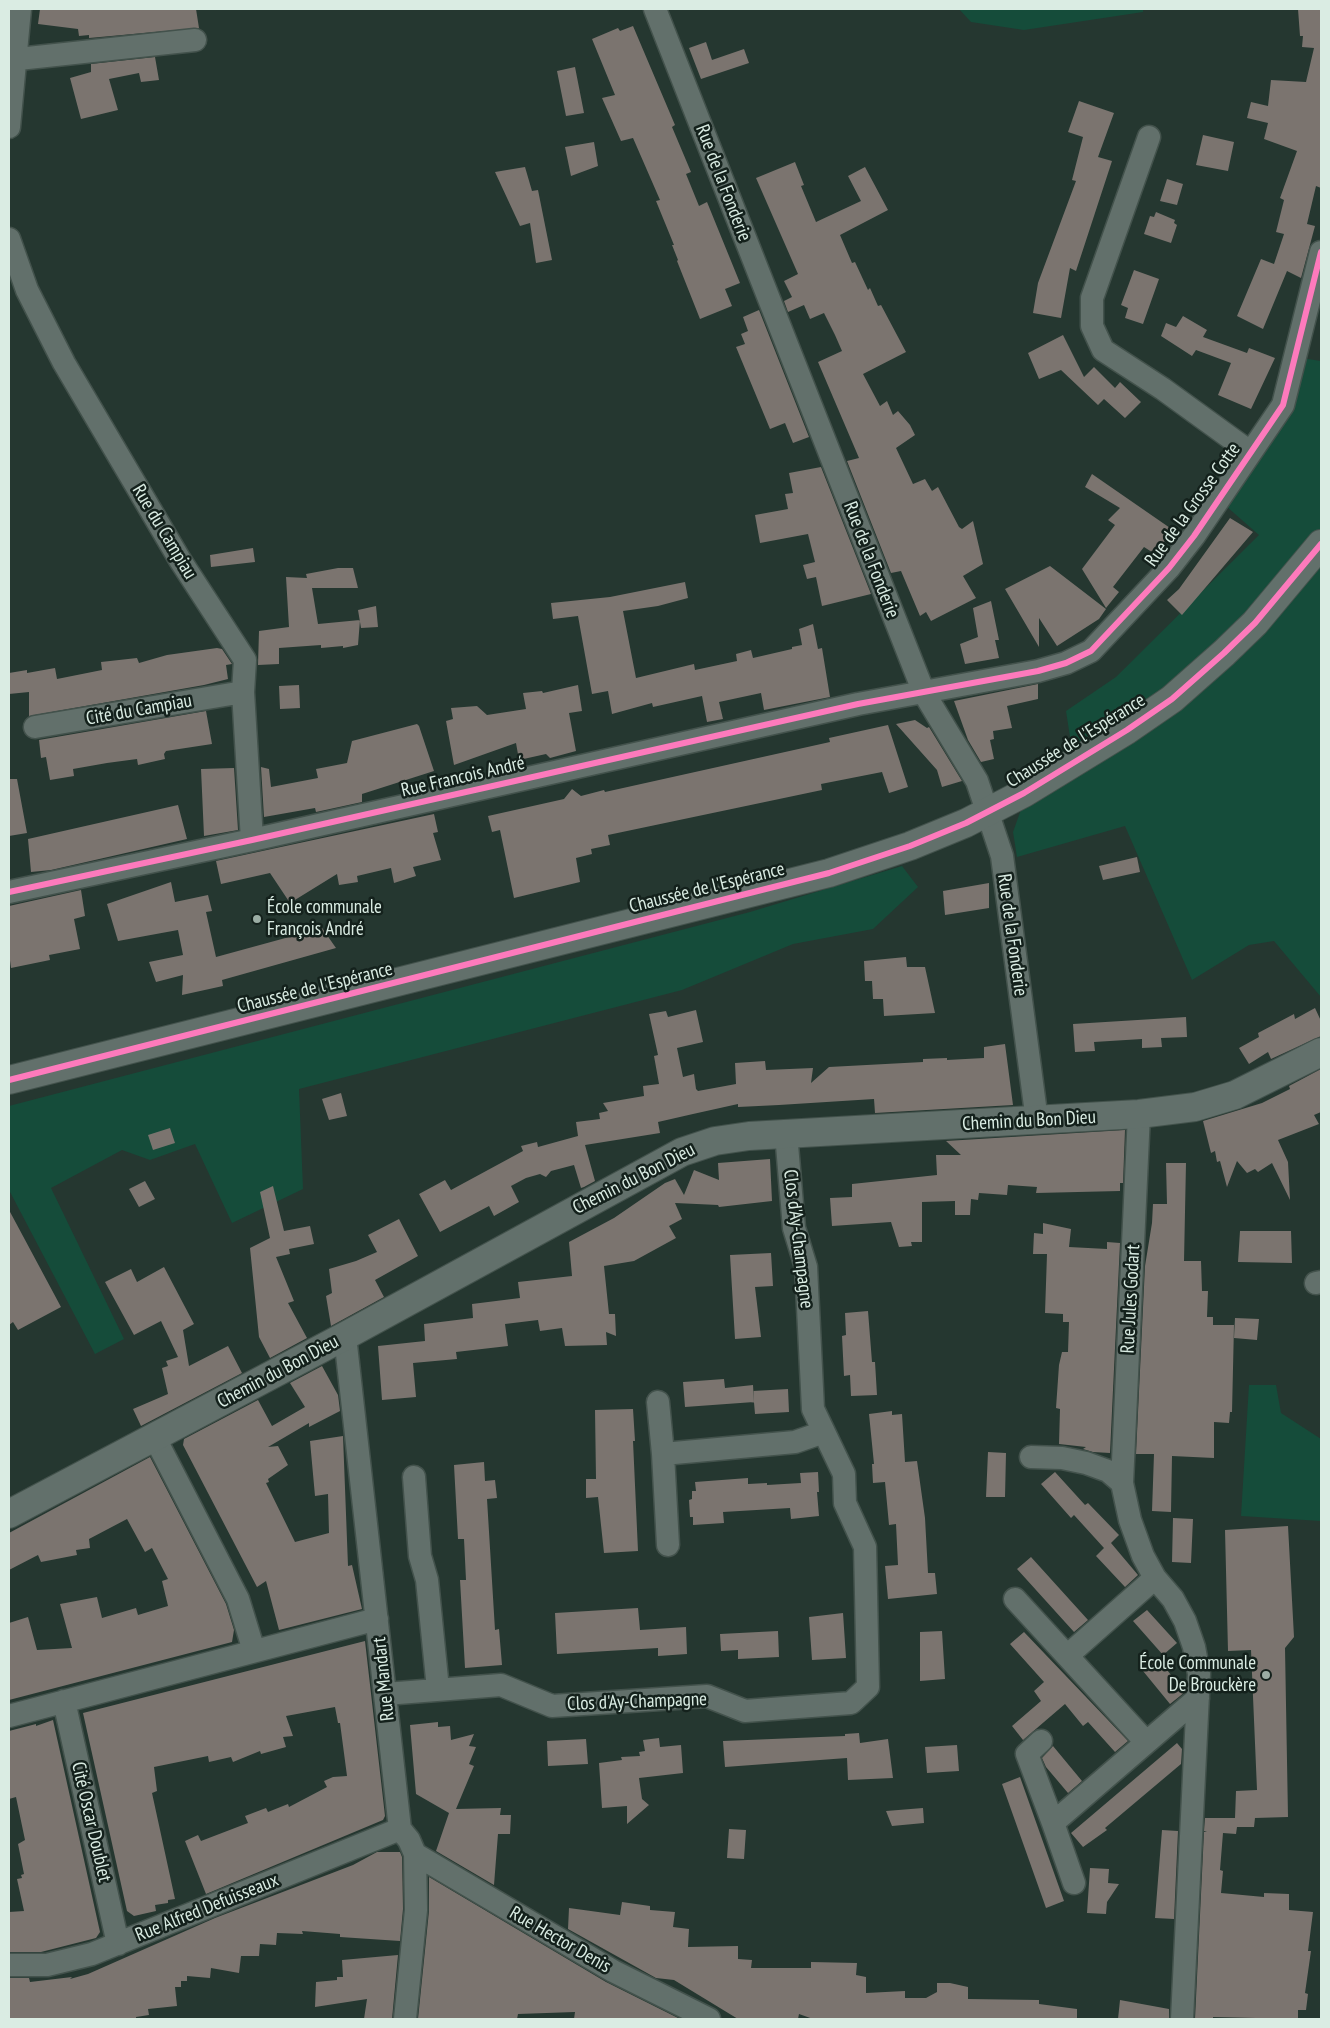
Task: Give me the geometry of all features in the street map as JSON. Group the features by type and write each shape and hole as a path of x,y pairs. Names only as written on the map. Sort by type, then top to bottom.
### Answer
{"main road":[{"name":"Chaussée de l'Espérance","path":"9,1080 829,873 885,856 987,813 1084,757 1172,699 1255,623 1321,544"},
{"name":"Chemin du Bon Dieu","path":"9,1514 345,1336 682,1152 715,1141 786,1133 1037,1121 1139,1114 1195,1107 1235,1095 1321,1052"}],"street":[{"path":"9,127 11,62 20,9"},
{"name":"Rue de la Fonderie","path":"655,9 924,693 971,767 1002,856 1037,1121"},
{"path":"11,62 195,40"},
{"name":"Rue de la Grosse Cotte","path":"1149,138 1092,298 1092,326 1103,350 1164,390 1250,452"},
{"name":"Rue du Campiau","path":"9,239 27,290 64,363 180,560 245,660 243,692 252,840"},
{"name":"Rue de la Grosse Cotte","path":"924,693 1038,671 1066,663 1091,651 1169,568 1194,536 1283,405 1321,252"},
{"name":"Cité du Campiau","path":"35,727 243,692"},
{"name":"Rue Francois André","path":"9,892 252,840 858,704 924,693"},
{"name":"Rue Jules Godart","path":"1139,1114 1122,1483 1130,1520 1140,1547 1155,1578 1173,1599 1194,1647 1199,1674 1182,2019"},
{"name":"Clos d'Ay-Champagne","path":"385,1694 500,1684 552,1706 707,1696 745,1711 851,1703 868,1687 865,1546 845,1504 844,1474 813,1408 806,1267 794,1228 786,1133"},
{"name":"Rue Mandart","path":"345,1336 400,1829 415,1854 416,1910 405,2019"},
{"path":"658,1402 668,1545"},
{"path":"663,1454 795,1442 824,1432"},
{"path":"155,1438 238,1599 254,1651"},
{"path":"1031,1457 1062,1458 1086,1463 1108,1471 1122,1483"},
{"path":"414,1477 420,1556 427,1580 438,1689"},
{"path":"1067,1656 1155,1578"},
{"path":"1015,1599 1146,1742"},
{"path":"9,1716 377,1619"},
{"path":"1054,1823 1198,1698"},
{"name":"Cité Oscar Doublet","path":"64,1701 118,1944"},
{"path":"1041,1741 1027,1754 1054,1823 1074,1883"},
{"name":"Rue Alfred Defuisseaux","path":"9,1965 47,1965 71,1961 118,1944 400,1829"},
{"name":"Rue Hector Denis","path":"415,1854 612,1971 709,2019"}],"green space":[{"path":"959,9 1143,9 1143,12 1024,30 971,22"},
{"path":"1295,357 1321,361 1321,997 1274,941 1249,945 1192,980 1125,826 1017,857 1013,832 1028,790 1084,757 1070,737 1066,711 1116,677 1259,535 1218,499 1283,405"},
{"path":"902,866 918,887 873,929 793,944 682,990 299,1089 303,1189 232,1223 195,1144 150,1160 122,1150 51,1188 124,1339 95,1354 9,1190 9,1106 750,912"},
{"path":"1249,1385 1276,1385 1281,1413 1321,1439 1321,1521 1241,1516"}],"building":[{"path":"40,9 196,9 199,28 89,38 89,35 79,36 78,29 38,24"},
{"path":"1298,9 1321,9 1321,188 1316,186 1307,224 1315,226 1301,278 1287,271 1263,329 1237,316 1261,259 1274,264 1284,234 1276,232 1284,200 1280,198 1297,151 1264,139 1268,123 1247,118 1251,102 1268,106 1271,80 1306,82 1314,48 1302,47 1303,36 1300,36"},
{"path":"633,26 675,125 672,127 691,172 686,174 699,206 707,202 740,283 725,289 732,306 700,319 656,201 660,200 633,138 621,141 602,98 615,95 592,39 618,28 620,31"},
{"path":"706,42 712,60 744,49 749,63 701,79 689,48"},
{"path":"155,57 159,80 141,82 139,73 109,79 118,110 81,119 70,78 91,72 91,64"},
{"path":"575,67 584,113 566,116 557,71"},
{"path":"1079,101 1114,113 1098,157 1112,161 1076,271 1070,268 1061,318 1033,313 1038,283 1076,181 1072,180 1083,137 1068,132"},
{"path":"1203,135 1234,142 1228,171 1196,165"},
{"path":"594,142 598,166 571,176 565,147"},
{"path":"795,162 804,185 801,186 816,222 861,201 848,176 865,167 888,210 840,235 852,263 855,262 868,290 870,288 878,306 881,305 906,352 863,374 880,406 887,401 893,415 898,411 910,425 915,435 896,448 913,484 925,479 932,491 938,487 959,527 962,529 973,521 983,564 963,576 976,598 931,621 926,612 920,616 901,571 891,573 847,461 859,458 818,362 842,351 835,335 824,313 810,319 804,305 788,312 784,301 792,297 784,281 798,274 756,178"},
{"path":"525,167 532,191 538,190 552,260 536,263 530,223 520,226 495,172"},
{"path":"1167,179 1183,184 1177,205 1160,201"},
{"path":"1156,212 1175,220 1174,223 1177,225 1171,243 1144,234 1150,216 1154,217"},
{"path":"1134,270 1159,279 1143,324 1125,318 1128,308 1121,305"},
{"path":"759,310 809,437 793,443 785,423 770,429 736,347 745,344 741,334 748,331 743,317"},
{"path":"1183,316 1207,330 1203,337 1247,353 1249,348 1275,358 1251,409 1218,395 1231,363 1196,350 1192,356 1161,336 1166,323 1176,327"},
{"path":"1063,335 1084,377 1094,367 1115,388 1120,382 1141,402 1125,418 1104,399 1098,405 1061,370 1039,379 1028,353"},
{"path":"821,467 871,594 822,606 816,577 807,579 803,565 815,562 808,534 760,543 755,515 788,509 785,494 793,493 789,473"},
{"path":"1092,474 1173,530 1155,554 1144,547 1113,587 1119,592 1106,608 1082,569 1115,525 1108,520 1120,508 1085,487"},
{"path":"1230,518 1253,532 1182,615 1167,600 1179,589"},
{"path":"253,548 255,562 211,567 210,555"},
{"path":"1050,566 1106,609 1099,619 1057,646 1039,618 1039,647 1005,589"},
{"path":"338,568 353,568 358,588 312,588 318,624 360,620 358,645 343,648 343,646 321,648 321,645 279,648 279,664 258,665 259,631 289,627 286,577 307,578 306,574"},
{"path":"685,582 688,598 658,606 623,611 636,678 694,664 695,670 737,661 736,654 751,650 753,658 792,649 792,647 802,645 799,629 813,624 818,649 822,648 830,697 764,710 761,693 719,702 723,719 707,722 702,696 653,707 652,703 612,714 608,691 592,694 578,616 553,619 551,603 610,597"},
{"path":"991,601 999,640 995,640 999,658 965,664 960,644 978,637 973,608"},
{"path":"376,606 378,627 361,628 358,610"},
{"path":"217,648 222,649 232,664 226,665 228,679 204,685 29,716 29,692 9,694 9,673 27,670 27,673 55,668 57,679 102,670 101,662 137,658 139,663 167,655"},
{"path":"1038,684 1038,699 1007,706 1012,728 993,731 994,739 990,740 994,759 981,762 968,740 954,701"},
{"path":"299,685 300,708 280,709 279,686"},
{"path":"578,685 582,711 569,713 576,751 550,758 546,754 519,760 516,743 454,765 446,721 453,719 451,708 477,706 487,715 526,709 523,693 542,691 543,693"},
{"path":"206,711 212,744 166,751 164,754 165,759 138,765 137,759 73,769 74,776 50,780 46,757 41,758 39,740"},
{"path":"915,720 927,728 929,727 962,781 942,787 937,770 896,724"},
{"path":"417,724 434,771 362,794 362,802 316,812 315,808 264,817 261,767 269,769 271,787 318,778 316,769 347,763 352,741"},
{"path":"888,725 908,787 889,793 882,772 821,784 822,790 608,835 610,845 591,849 592,854 576,858 580,882 514,898 500,830 492,832 488,816 564,799 572,789 581,796 604,790 605,792 830,742 829,738"},
{"path":"234,768 238,830 204,836 201,769"},
{"path":"9,779 17,779 27,833 9,836"},
{"path":"178,805 187,839 51,870 31,872 28,839"},
{"path":"434,814 438,832 433,833 441,860 413,867 416,876 394,883 391,868 357,876 358,882 339,885 337,874 290,903 270,873 221,884 216,861"},
{"path":"1137,857 1140,872 1103,880 1099,866"},
{"path":"171,882 175,902 208,895 212,911 206,912 216,957 322,928 336,948 222,980 223,986 182,995 183,975 156,982 149,962 183,955 178,930 118,941 107,904"},
{"path":"989,883 989,908 945,915 943,891"},
{"path":"81,890 85,916 74,919 80,949 49,955 50,960 11,968 9,953 9,906"},
{"path":"906,957 907,967 925,967 935,1013 884,1016 883,999 873,999 872,981 865,981 864,961"},
{"path":"1315,1008 1321,1021 1321,1036 1271,1059 1268,1052 1249,1064 1239,1048 1259,1037 1258,1033 1294,1014 1295,1019"},
{"path":"696,1010 703,1042 677,1048 683,1077 694,1074 698,1091 736,1084 735,1063 765,1061 766,1070 813,1068 811,1083 829,1067 923,1062 923,1059 984,1058 984,1047 1005,1044 1013,1105 875,1113 874,1099 738,1107 738,1104 658,1122 660,1133 585,1145 595,1181 581,1188 574,1165 551,1171 546,1177 540,1174 526,1178 511,1186 519,1202 494,1216 489,1206 440,1232 419,1194 445,1180 451,1190 523,1151 521,1146 537,1142 538,1147 578,1136 576,1122 600,1119 599,1113 608,1111 603,1103 644,1096 643,1086 659,1084 654,1056 658,1055 649,1014 666,1011 668,1017"},
{"path":"1186,1017 1187,1037 1161,1038 1162,1047 1142,1048 1142,1039 1094,1042 1095,1051 1075,1052 1073,1024"},
{"path":"1321,1069 1321,1112 1314,1115 1319,1124 1278,1140 1288,1162 1290,1200 1272,1163 1258,1172 1255,1169 1247,1173 1237,1161 1227,1187 1220,1161 1217,1162 1215,1151 1211,1153 1203,1121 1262,1103 1290,1089 1289,1086"},
{"path":"341,1093 347,1116 329,1120 322,1099"},
{"path":"170,1128 175,1143 153,1150 148,1135"},
{"path":"1125,1130 1123,1183 1120,1183 1120,1191 1036,1193 1037,1187 1008,1185 1007,1195 979,1193 978,1200 971,1199 970,1215 955,1215 955,1201 922,1202 922,1242 911,1242 912,1246 899,1247 891,1222 832,1226 830,1198 852,1197 852,1184 937,1175 936,1155 961,1155 946,1141"},
{"path":"770,1159 772,1201 719,1207 718,1205 675,1203 682,1219 669,1226 676,1238 634,1261 604,1266 609,1314 615,1314 616,1336 606,1332 607,1345 565,1346 562,1328 540,1331 538,1320 505,1324 508,1346 456,1352 457,1359 413,1363 416,1397 382,1400 378,1346 425,1341 424,1324 473,1318 472,1304 520,1298 518,1282 572,1276 569,1242 614,1218 665,1183 675,1179 684,1195 694,1170 719,1180 718,1163"},
{"path":"1166,1163 1186,1163 1184,1261 1201,1261 1202,1291 1208,1291 1207,1317 1213,1317 1213,1325 1234,1325 1232,1412 1230,1412 1229,1423 1214,1422 1214,1458 1172,1456 1171,1512 1152,1511 1154,1454 1136,1454 1145,1266 1153,1204 1167,1204"},
{"path":"145,1181 155,1199 139,1207 129,1189"},
{"path":"273,1186 284,1231 310,1226 314,1244 289,1249 290,1254 276,1257 294,1301 288,1303 307,1338 270,1358 259,1337 250,1248 270,1238 260,1192"},
{"path":"9,1210 61,1307 18,1330 13,1322 9,1325"},
{"path":"399,1219 418,1256 375,1280 384,1297 331,1326 326,1296 332,1293 329,1269 377,1252 368,1235"},
{"path":"1043,1223 1071,1229 1069,1247 1107,1249 1107,1242 1120,1243 1110,1453 1093,1452 1083,1449 1086,1447 1059,1444 1060,1409 1056,1408 1059,1365 1062,1352 1068,1352 1069,1322 1063,1322 1063,1314 1045,1313 1047,1254 1033,1254 1034,1233 1043,1234"},
{"path":"1240,1231 1291,1231 1292,1263 1238,1262"},
{"path":"771,1253 773,1286 755,1287 761,1337 735,1339 730,1255"},
{"path":"164,1267 194,1324 183,1330 189,1366 228,1346 242,1373 141,1426 133,1409 168,1394 162,1368 168,1366 166,1361 178,1357 161,1321 134,1335 105,1282 131,1269 137,1282"},
{"path":"868,1311 872,1362 875,1362 877,1395 851,1396 850,1375 844,1376 842,1336 846,1335 845,1313"},
{"path":"1235,1318 1259,1319 1257,1340 1234,1338"},
{"path":"322,1366 338,1395 340,1411 309,1427 309,1423 268,1447 278,1446 288,1465 268,1479 269,1482 266,1483 295,1542 329,1533 328,1494 315,1496 310,1441 343,1436 348,1566 352,1565 362,1609 279,1630 266,1581 257,1587 183,1445 184,1439 258,1400 272,1426 305,1407 290,1383"},
{"path":"724,1379 725,1388 753,1385 754,1402 685,1407 683,1382"},
{"path":"788,1389 789,1412 755,1414 753,1391"},
{"path":"633,1409 638,1551 604,1553 598,1497 586,1498 586,1479 596,1479 595,1410"},
{"path":"892,1411 892,1415 902,1414 905,1462 917,1461 925,1518 928,1573 935,1573 937,1594 888,1599 885,1566 898,1565 896,1524 889,1525 885,1482 873,1483 872,1464 874,1464 869,1414"},
{"path":"988,1452 1006,1453 1005,1497 986,1497"},
{"path":"150,1457 226,1604 234,1630 232,1642 9,1700 9,1623 28,1617 37,1650 72,1648 60,1604 97,1597 102,1618 136,1608 138,1615 168,1606 162,1581 168,1579 152,1548 145,1552 127,1519 89,1539 90,1548 76,1550 77,1555 41,1562 38,1555 9,1570 9,1533"},
{"path":"484,1462 485,1481 495,1480 497,1498 487,1499 495,1630 499,1629 502,1665 465,1668 460,1580 466,1580 464,1539 458,1539 454,1465"},
{"path":"818,1472 819,1516 791,1519 790,1508 723,1512 724,1523 693,1525 693,1517 690,1517 689,1500 692,1499 692,1491 696,1491 695,1482 748,1478 748,1484 801,1483 800,1473"},
{"path":"1055,1472 1085,1505 1088,1503 1119,1535 1111,1543 1138,1575 1125,1587 1096,1556 1104,1548 1074,1515 1071,1518 1041,1484"},
{"path":"1173,1518 1193,1519 1191,1563 1172,1562"},
{"path":"1288,1526 1294,1637 1285,1648 1288,1817 1255,1818 1254,1827 1237,1827 1236,1834 1223,1833 1220,1870 1223,1871 1221,1893 1264,1897 1264,1893 1289,1894 1289,1910 1313,1912 1308,1951 1311,1951 1305,1993 1308,1994 1306,2010 1298,2010 1298,2019 1213,2017 1213,2019 1195,2019 1204,1832 1207,1831 1204,1831 1205,1818 1235,1818 1236,1791 1257,1790 1251,1650 1228,1651 1225,1530"},
{"path":"1031,1557 1088,1620 1074,1632 1017,1569"},
{"path":"638,1608 640,1630 686,1627 687,1654 658,1656 658,1648 557,1654 555,1613"},
{"path":"1147,1610 1177,1643 1163,1655 1133,1621"},
{"path":"843,1613 846,1658 812,1660 809,1617"},
{"path":"778,1631 779,1657 738,1659 738,1650 721,1651 720,1634"},
{"path":"942,1631 945,1679 920,1681 920,1632"},
{"path":"1024,1632 1128,1741 1115,1752 1088,1722 1083,1726 1065,1704 1023,1740 1012,1726 1041,1701 1034,1691 1044,1682 1010,1644"},
{"path":"365,1641 385,1816 383,1820 206,1894 185,1841 198,1835 201,1841 248,1823 245,1816 266,1808 268,1812 288,1804 289,1807 327,1787 324,1781 333,1777 347,1776 340,1723 338,1723 335,1707 286,1716 293,1736 283,1737 286,1747 261,1754 260,1751 233,1762 231,1757 209,1762 208,1756 154,1767 157,1791 152,1793 175,1899 168,1900 168,1903 155,1905 156,1911 134,1916 127,1911 83,1713"},
{"path":"1158,1659 1185,1692 1170,1704 1143,1671"},
{"path":"53,1720 100,1932 96,1938 41,1952 9,1952 9,1912 24,1911 17,1879 22,1878 21,1875 24,1874 18,1844 25,1840 16,1797 9,1799 9,1731 36,1724 36,1726"},
{"path":"438,1722 438,1727 450,1726 451,1740 474,1734 469,1746 476,1747 469,1764 474,1766 456,1809 501,1808 500,1815 511,1815 510,1834 498,1834 494,1885 436,1851 449,1813 416,1794 410,1725"},
{"path":"859,1733 860,1743 888,1739 893,1778 848,1780 847,1758 725,1767 723,1741 845,1736 845,1734"},
{"path":"659,1738 660,1747 681,1745 683,1773 639,1778 642,1799 649,1805 627,1824 627,1806 602,1808 599,1763 622,1760 621,1757 640,1756 639,1752 645,1751 643,1740"},
{"path":"586,1739 588,1764 548,1766 547,1741"},
{"path":"1177,1743 1182,1749 1181,1764 1105,1828 1107,1830 1083,1847 1071,1833"},
{"path":"957,1745 959,1771 927,1773 925,1747"},
{"path":"1053,1746 1082,1781 1068,1793 1046,1767 1042,1758"},
{"path":"1020,1777 1064,1901 1046,1908 1002,1784"},
{"path":"923,1808 924,1823 892,1826 886,1811"},
{"path":"729,1829 746,1830 744,1859 727,1858"},
{"path":"1162,1830 1178,1831 1174,1919 1155,1918"},
{"path":"377,1852 400,1852 402,1857 403,1909 400,1941 340,1937 340,1934 302,1931 303,1934 277,1933 276,1945 260,1944 259,1956 241,1956 239,1973 211,1968 210,1978 187,1976 187,1981 181,1981 181,1987 175,1987 177,2006 148,2009 149,2015 136,2017 136,2019 9,2019 9,1978 29,1978 30,1982 72,1977 70,1979 88,1974 215,1918 353,1865"},
{"path":"1090,1868 1109,1869 1108,1883 1119,1884 1107,1902 1106,1914 1087,1913"},
{"path":"429,1877 606,1982 680,2019 574,2019 575,2012 518,2014 517,2019 418,2019 429,1911"},
{"path":"622,1902 650,1906 650,1910 675,1912 673,1927 689,1929 688,1947 738,1946 738,1959 752,1960 751,1968 811,1968 811,1962 857,1963 856,1975 866,1977 866,1993 905,1991 905,1998 926,1998 937,1992 937,1983 950,1983 968,1987 968,1999 1039,2000 1039,2004 1077,2009 1077,2019 813,2019 799,2014 798,2019 738,2019 674,1980 656,1978 568,1929 569,1908 620,1915"},
{"path":"398,1955 392,2019 364,2019 367,1999 315,2007 316,1982 337,1980 337,1977 343,1977 342,1960"},
{"path":"1120,2000 1169,2009 1169,2019 1118,2019"}],"cycle path":[{"path":"9,892 252,840 858,704 1038,671 1066,663 1091,651 1169,568 1194,536 1283,405 1321,252"},
{"path":"9,1080 829,873 910,846 966,823 1024,793 1127,730 1172,699 1255,623 1321,544"}],"place":[{"name":"École communale François André","path":"257,919"},
{"name":"École Communale De Brouckère","path":"1266,1675"}]}
